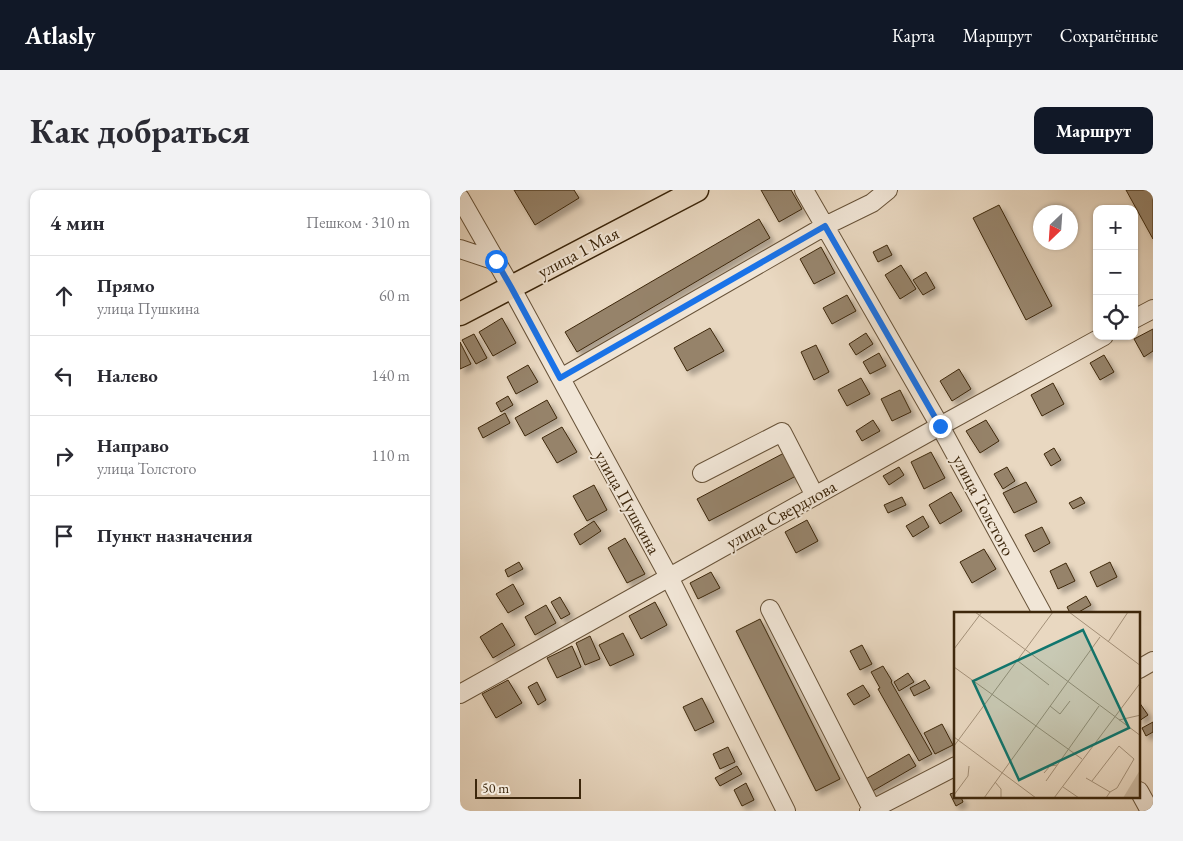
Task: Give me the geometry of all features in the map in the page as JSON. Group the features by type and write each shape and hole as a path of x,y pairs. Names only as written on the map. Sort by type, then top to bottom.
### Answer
{"main road":[{"name":"улица 1 Мая","path":"460,314 697,190"}],"street":[{"name":"улица Толстого","path":"804,190 940,426 1041,612"},
{"path":"560,378 825,226 872,203 888,190"},
{"name":"улица Пушкина","path":"460,198 511,287 669,577 786,811"},
{"path":"460,248 496,261"},
{"path":"1138,318 1153,309"},
{"name":"улица Свердлова","path":"460,694 1097,340"},
{"path":"702,473 782,432 815,496"},
{"path":"770,609 870,810 954,767"},
{"path":"1140,668 1153,661"},
{"path":"1140,793 1150,811"}],"building":[{"path":"514,190 574,190 579,198 535,225"},
{"path":"761,190 791,190 802,209 779,222"},
{"path":"1126,190 1153,191 1153,239 1138,212 1138,205 1134,205"},
{"path":"999,205 1052,306 1026,320 973,218"},
{"path":"759,219 770,238 577,352 565,332"},
{"path":"887,245 892,255 878,262 873,252"},
{"path":"821,247 835,273 814,284 800,259"},
{"path":"901,265 916,289 900,299 885,275"},
{"path":"926,272 935,288 923,295 913,280"},
{"path":"847,295 856,311 832,324 823,308"},
{"path":"502,318 516,343 493,356 479,332"},
{"path":"710,328 724,351 687,371 674,348"},
{"path":"1153,329 1153,351 1144,357 1135,340 1138,340 1138,337"},
{"path":"866,333 873,344 856,355 849,344"},
{"path":"474,334 487,358 476,364 462,340"},
{"path":"460,342 471,364 460,369"},
{"path":"816,345 829,372 814,380 801,352"},
{"path":"879,353 886,366 870,374 863,362"},
{"path":"1104,355 1114,372 1100,380 1090,363"},
{"path":"528,365 538,382 516,394 507,377"},
{"path":"959,369 971,389 952,401 940,381"},
{"path":"861,378 870,394 847,406 838,390"},
{"path":"1053,383 1064,404 1042,416 1031,395"},
{"path":"900,390 911,412 892,421 881,399"},
{"path":"508,396 513,405 501,412 496,403"},
{"path":"547,400 557,418 525,436 515,418"},
{"path":"505,413 510,423 483,438 478,428"},
{"path":"873,420 880,431 862,441 856,431"},
{"path":"986,420 999,441 980,453 966,431"},
{"path":"562,427 577,452 557,463 542,438"},
{"path":"1054,448 1061,460 1051,466 1044,454"},
{"path":"931,452 945,478 924,489 911,462"},
{"path":"784,453 796,476 709,521 697,499"},
{"path":"899,467 904,475 889,485 883,476"},
{"path":"1007,467 1015,481 1003,489 994,474"},
{"path":"1026,482 1037,502 1014,513 1003,493"},
{"path":"594,485 607,510 587,521 573,496"},
{"path":"951,492 962,511 940,524 929,505"},
{"path":"902,497 906,505 888,513 884,505"},
{"path":"1081,497 1085,503 1073,509 1069,503"},
{"path":"923,516 929,527 913,537 906,526"},
{"path":"807,520 818,541 796,553 785,532"},
{"path":"594,521 601,531 580,545 574,534"},
{"path":"1042,527 1050,543 1034,552 1025,535"},
{"path":"625,538 645,574 627,583 608,548"},
{"path":"984,549 996,569 972,583 960,562"},
{"path":"519,562 523,569 508,577 505,570"},
{"path":"1110,562 1117,577 1097,587 1090,572"},
{"path":"1066,563 1075,581 1058,589 1050,571"},
{"path":"711,572 720,588 698,599 690,583"},
{"path":"513,584 524,604 508,613 496,594"},
{"path":"1086,596 1091,605 1079,612 1070,612 1067,607"},
{"path":"560,597 570,614 561,619 551,602"},
{"path":"655,602 667,625 641,639 629,616"},
{"path":"546,605 556,623 535,635 525,617"},
{"path":"760,619 840,779 816,791 736,631"},
{"path":"502,623 515,645 493,658 480,637"},
{"path":"623,633 634,655 610,666 599,645"},
{"path":"590,636 600,659 585,665 576,643"},
{"path":"862,645 872,664 860,670 850,651"},
{"path":"572,646 581,667 557,678 547,658"},
{"path":"883,666 932,754 919,761 878,689 880,688 871,672"},
{"path":"908,673 914,682 899,691 894,682"},
{"path":"508,680 522,703 496,718 482,694"},
{"path":"925,680 930,688 914,696 910,688"},
{"path":"537,682 546,700 538,705 528,687"},
{"path":"863,685 870,696 854,705 847,694"},
{"path":"702,698 714,722 695,731 683,707"},
{"path":"1140,703 1148,715 1140,720"},
{"path":"1153,722 1153,732 1146,736 1142,728"},
{"path":"942,724 953,745 935,754 924,733"},
{"path":"728,747 735,762 720,769 713,754"},
{"path":"909,754 916,766 871,792 864,780"},
{"path":"737,766 742,774 720,786 715,778"},
{"path":"746,783 754,800 742,806 734,790"},
{"path":"954,793 954,798 961,798 963,802 956,806 950,794"}],"route":[{"path":"496,261 560,378 825,226 940,426"}]}
